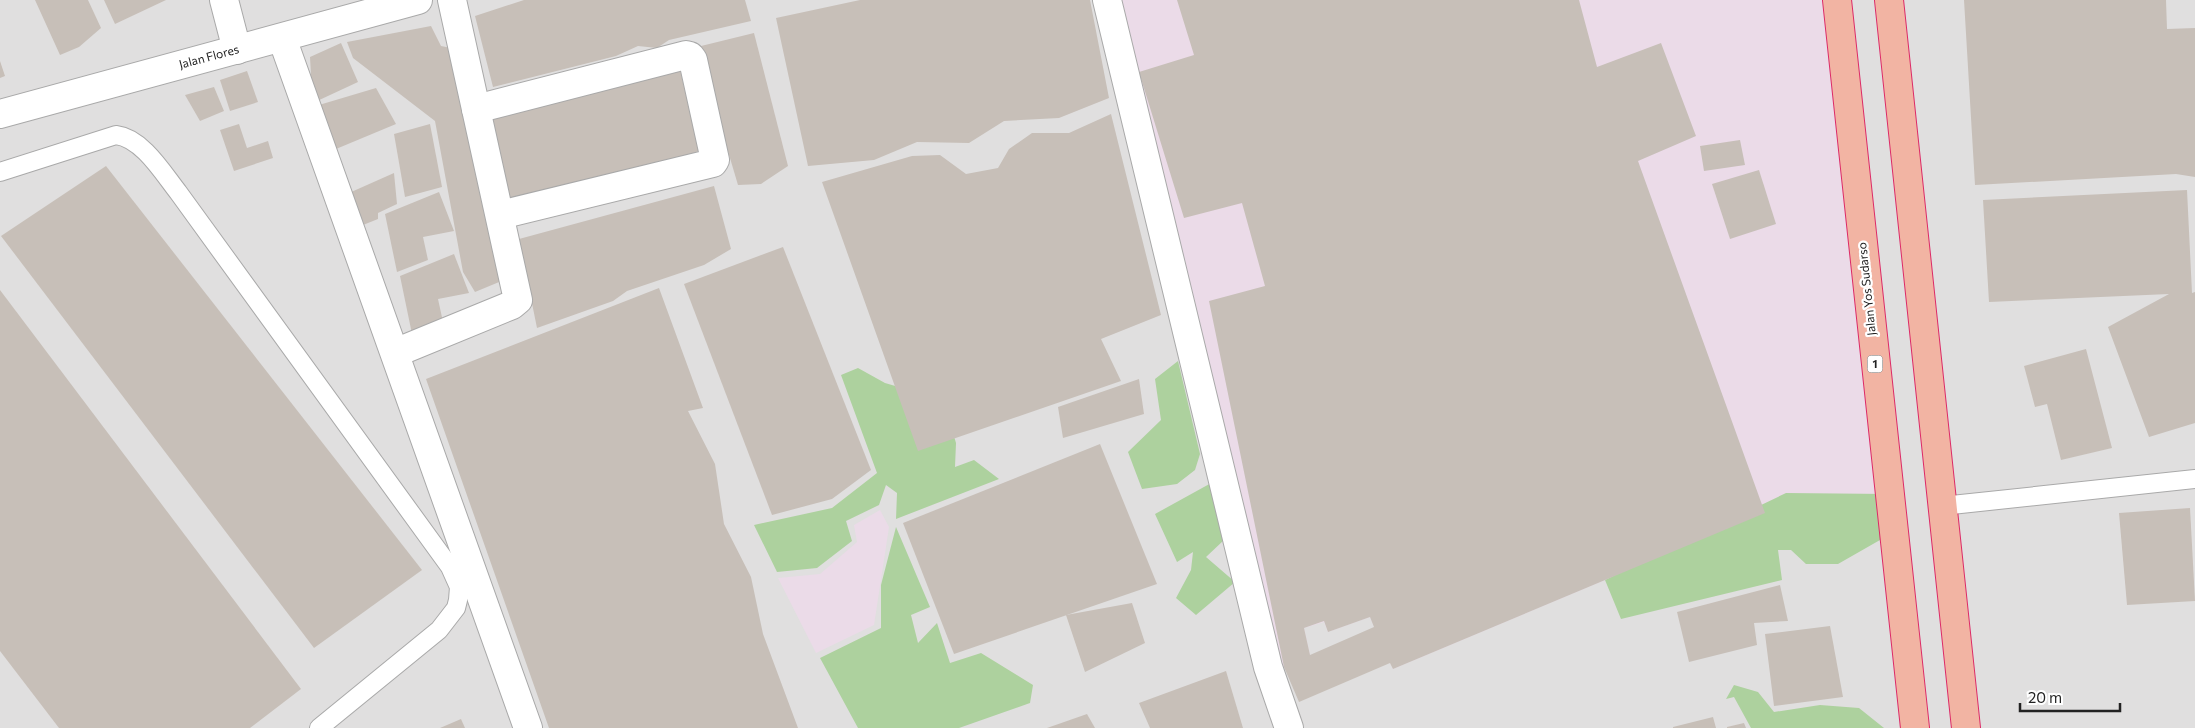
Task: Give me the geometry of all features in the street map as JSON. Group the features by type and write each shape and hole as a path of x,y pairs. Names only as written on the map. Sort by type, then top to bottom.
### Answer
{"highway":[{"name":"Jalan Yos Sudarso","path":"1837,0 1915,728"},
{"path":"1888,0 1966,728"}],"street":[{"path":"224,0 237,50"},
{"name":"Jalan Flores","path":"0,114 418,0"},
{"path":"395,352 512,305 518,300 452,0"},
{"path":"1106,0 1268,667 1289,728"},
{"path":"282,38 528,728"},
{"path":"476,109 686,55 690,56 693,60 715,160 713,163 500,215"}],"lane":[{"path":"0,172 116,135 126,136 139,145 178,192 450,567 459,587 458,600 456,608 439,630 319,728"},
{"path":"1942,506 2195,479"}],"shaded area":[{"path":"0,0 2195,0 2195,728 0,728"},
{"path":"1107,0 1838,0 1889,494 1605,580 1393,669 1370,617 1328,632 1324,622 1304,628 1310,655 1284,667 1268,667"},
{"path":"880,510 889,527 874,625 816,653 778,578 820,574 857,542 854,525"}],"green space":[{"path":"1178,361 1200,454 1195,470 1177,484 1142,489 1128,452 1161,420 1155,379"},
{"path":"858,368 885,383 943,400 956,443 955,467 974,460 999,479 896,519 897,493 886,485 879,505 846,521 852,541 817,568 777,572 754,525 832,508 877,473 841,375"},
{"path":"1213,482 1224,540 1206,557 1235,582 1196,615 1176,598 1191,570 1193,552 1177,562 1155,514"},
{"path":"1786,493 1889,494 1894,532 1838,564 1806,564 1791,550 1778,550 1782,580 1621,619 1605,580"},
{"path":"896,527 930,607 911,615 918,643 937,623 950,663 981,653 1033,685 1030,703 959,728 858,728 820,658 881,628 881,585"},
{"path":"1734,685 1758,692 1774,712 1820,705 1859,708 1884,728 1751,728 1734,697 1726,699"}],"building":[{"path":"35,0 88,0 101,28 79,47 60,55"},
{"path":"104,0 166,0 115,24"},
{"path":"524,0 745,0 751,21 669,40 657,48 638,46 616,56 493,87 475,16"},
{"path":"860,0 1090,0 1109,98 1059,118 1004,121 969,143 917,142 874,160 808,166 776,18"},
{"path":"1177,0 1579,0 1597,67 1661,43 1696,136 1638,161 1765,513 1393,669 1390,663 1299,702 1284,667 1209,301 1265,286 1242,203 1184,218 1139,72 1194,55","holes":["1370,617 1374,627 1310,655 1304,628 1324,621 1328,632"]},
{"path":"1964,0 2166,0 2167,29 2195,28 2195,177 2176,174 1975,185"},
{"path":"431,26 441,46 461,50 511,277 475,292 463,272 435,121 353,58 347,42"},
{"path":"754,33 788,166 761,184 738,185 697,47"},
{"path":"341,43 358,82 315,102 303,82 311,75 310,57"},
{"path":"0,61 5,76 0,78"},
{"path":"678,61 699,151 622,178 508,209 483,112"},
{"path":"247,71 258,102 230,111 220,80"},
{"path":"214,87 224,111 200,121 185,95"},
{"path":"376,88 396,124 336,149 320,127 319,105"},
{"path":"1111,114 1161,315 1101,339 1121,381 918,451 822,182 912,156 940,155 966,174 998,168 1009,149 1032,133 1069,133"},
{"path":"239,124 247,148 268,141 273,158 234,171 220,130"},
{"path":"430,124 442,187 405,197 394,134"},
{"path":"1740,140 1745,165 1704,171 1700,146"},
{"path":"106,166 422,570 314,648 1,236"},
{"path":"1759,170 1776,224 1730,239 1712,184"},
{"path":"394,173 397,204 378,213 378,219 363,225 349,193"},
{"path":"714,186 731,249 704,265 627,291 613,301 537,328 519,239"},
{"path":"2187,190 2192,293 2195,292 2195,423 2149,437 2108,327 2169,294 1989,302 1983,200"},
{"path":"439,192 454,231 423,237 428,260 397,272 385,214"},
{"path":"783,247 871,470 832,499 772,515 684,284"},
{"path":"454,254 469,293 438,299 443,322 412,334 400,276"},
{"path":"659,288 703,408 688,411 715,464 724,524 751,577 763,634 798,728 549,728 426,379"},
{"path":"0,290 301,689 250,728 59,728 0,651"},
{"path":"2086,349 2112,448 2061,460 2047,404 2035,407 2024,366"},
{"path":"1139,379 1144,414 1063,438 1058,407"},
{"path":"1100,444 1157,584 954,654 903,523"},
{"path":"2190,508 2195,601 2127,605 2119,513"},
{"path":"1780,585 1788,621 1754,623 1757,645 1689,662 1677,612"},
{"path":"1132,603 1145,643 1085,672 1066,615"},
{"path":"1830,626 1843,697 1774,706 1765,634"},
{"path":"1226,671 1243,728 1150,728 1139,703"},
{"path":"1087,714 1095,728 1047,728"},
{"path":"1713,717 1716,728 1673,728 1673,727"},
{"path":"461,719 465,728 440,728"},
{"path":"1744,723 1746,728 1727,728 1727,727"}]}
